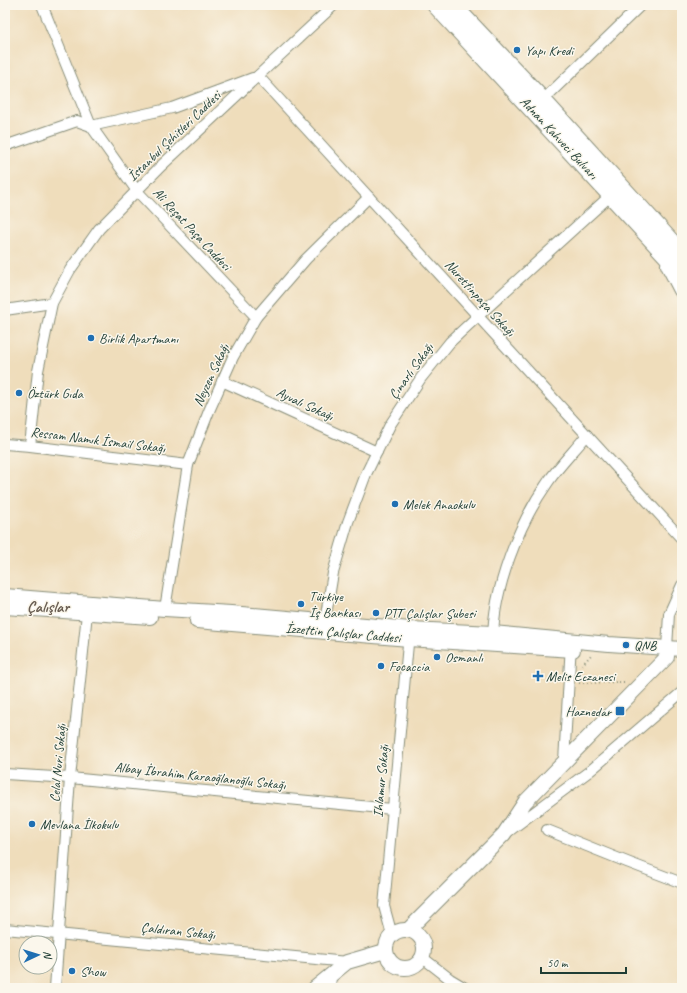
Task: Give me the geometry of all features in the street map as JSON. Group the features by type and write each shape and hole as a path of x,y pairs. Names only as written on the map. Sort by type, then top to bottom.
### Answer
{"main road":[{"name":"Adnan Kahveci Bulvarı","path":"435,5 682,272"},
{"name":"Adnan Kahveci Bulvarı","path":"453,5 544,100 682,253"},
{"path":"662,251 682,290"},
{"name":"İzzettin Çalışlar Caddesi","path":"5,596 325,621 409,634"},
{"name":"İzzettin Çalışlar Caddesi","path":"5,607 667,652 682,658"},
{"name":"İzzettin Çalışlar Caddesi","path":"571,645 595,651 667,652"},
{"path":"408,930 504,834 524,802 564,762 667,652 682,648"},
{"path":"402,930 408,930 422,940 424,946 423,958 410,968 401,968 390,963 385,952 386,945 392,935 402,930"},
{"path":"315,988 330,982 347,962 385,952"}],"street":[{"name":"Ali Reşat Paşa Caddesi","path":"42,5 91,126 137,191 256,317"},
{"name":"İstanbul Şehitleri Caddesi","path":"30,446 38,371 52,303 70,270 100,229 161,166 334,5"},
{"path":"544,100 641,5"},
{"path":"5,146 76,121 91,126 172,108 258,76"},
{"name":"Nurettinpaşa Sokağı","path":"258,76 682,539"},
{"name":"Çınarlı Sokağı","path":"325,621 333,572 348,522 366,474 390,425 421,378 450,342 611,195"},
{"name":"Neyzen Sokağı","path":"165,609 188,465 233,357 256,317 306,259 369,197"},
{"path":"5,310 52,303"},
{"name":"Ayvalı Sokağı","path":"222,381 377,452"},
{"path":"493,639 498,603 508,563 524,522 548,482 587,435"},
{"name":"Ressam Namık İsmail Sokağı","path":"5,444 188,465"},
{"path":"667,652 670,614 682,585"},
{"name":"Celal Nuri Sokağı","path":"55,988 70,778 87,613"},
{"name":"Ihlamur Sokağı","path":"392,935 384,906 409,634"},
{"path":"564,762 570,683 571,645"},
{"path":"504,834 591,770 682,692"},
{"name":"Albay İbrahim Karaoğlanoğlu Sokağı","path":"5,774 70,778 392,809"},
{"path":"547,830 592,849 682,883"},
{"name":"Çaldıran Sokağı","path":"5,929 347,962"},
{"path":"423,958 449,983 465,988"}],"path":[{"path":"582,664 595,651"},
{"path":"570,683 628,682"}],"place":[{"name":"Yapı Kredi","path":"517,50"},
{"name":"Birlik Apartmanı","path":"91,338"},
{"name":"Öztürk Gıda","path":"19,393"},
{"name":"Melek Anaokulu","path":"395,504"},
{"name":"Türkiye İş Bankası","path":"301,604"},
{"name":"PTT Çalışlar Şubesi","path":"376,613"},
{"name":"QNB","path":"626,645"},
{"name":"Osmanlı","path":"437,657"},
{"name":"Focaccia","path":"381,666"},
{"name":"Melis Eczanesi","path":"538,676"},
{"name":"Haznedar","path":"620,711"},
{"name":"Mevlana İlkokulu","path":"32,824"},
{"name":"Show","path":"72,971"}],"district":[{"name":"Çalışlar","path":"48,607"}]}
